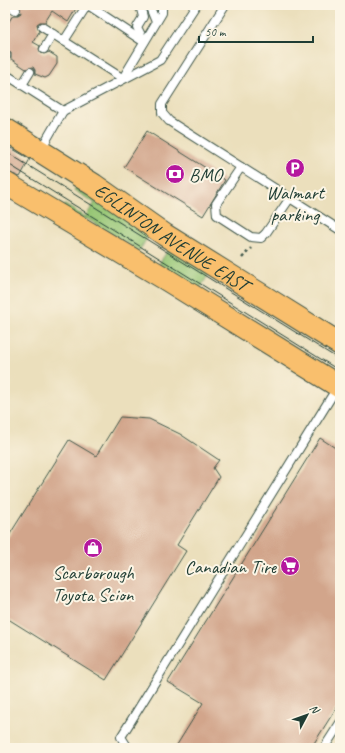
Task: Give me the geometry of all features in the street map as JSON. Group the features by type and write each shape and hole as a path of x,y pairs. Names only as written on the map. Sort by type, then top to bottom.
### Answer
{"main road":[{"name":"EGLINTON AVENUE EAST","path":"5,129 94,185 165,235 340,344"},
{"name":"EGLINTON AVENUE EAST","path":"5,183 164,278 339,387"}],"lane":[{"path":"8,5 16,10"},
{"path":"64,41 88,5 144,42"},
{"path":"137,5 143,17 137,27 144,42"},
{"path":"150,5 156,22"},
{"path":"122,78 162,13 162,5"},
{"path":"40,151 64,111 122,78 160,60 196,5"},
{"path":"225,5 162,104 162,113 169,121 340,230"},
{"path":"42,27 122,78"},
{"path":"44,48 53,34"},
{"path":"22,85 30,72"},
{"path":"5,74 64,111"},
{"path":"240,167 216,204 217,214 251,237 261,238 290,198"},
{"path":"128,748 122,737 339,387"},
{"path":"324,748 340,723"}],"green space":[{"path":"78,185 149,235 139,251 86,218 86,220 62,210 65,205 85,217 95,203 74,190"},
{"path":"170,247 210,272 199,290 159,264"}],"building":[{"path":"19,5 78,5 68,22 52,11 45,22 40,22 37,24 39,32 33,42 40,46 39,49 41,53 44,54 49,52 57,57 57,64 49,76 45,78 35,74 33,67 26,69 11,59 11,53 5,51 5,28 13,15 18,15 21,13"},
{"name":"BMO","path":"147,131 225,180 203,216 124,167"},
{"path":"11,148 30,159 20,177 5,171 5,157"},
{"name":"Scarborough Toyota Scion","path":"120,417 149,419 180,434 219,460 213,468 219,477 177,545 186,551 106,680 5,617 5,542 69,440 96,456"},
{"name":"Canadian Tire","path":"320,438 340,451 340,702 311,748 175,748 203,703 168,682"}],"tram line":[{"path":"5,151 340,360"},
{"path":"5,162 340,371"}],"place":[{"name":"Walmart parking","path":"295,168"},
{"name":"BMO","path":"175,174"},
{"name":"Scarborough Toyota Scion","path":"93,548"},
{"name":"Canadian Tire","path":"290,566"}]}
